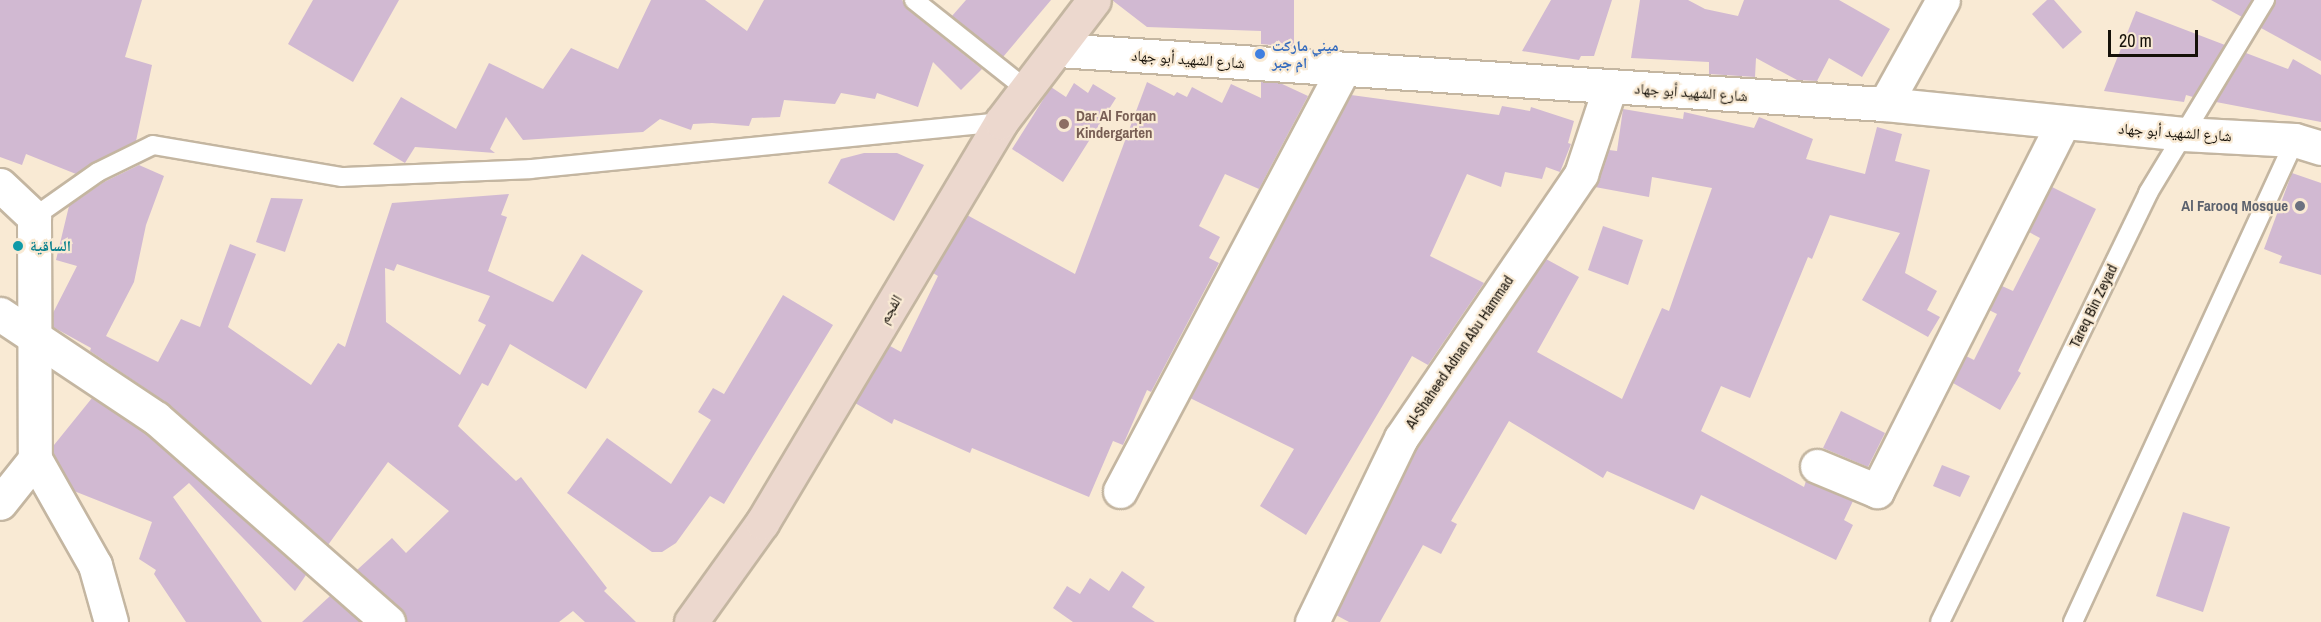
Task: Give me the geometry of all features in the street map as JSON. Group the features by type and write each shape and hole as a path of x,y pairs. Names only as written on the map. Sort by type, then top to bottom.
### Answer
{"main road":[{"name":"الفجم","path":"691,622 762,523 1001,122 1094,0"}],"street":[{"path":"1885,104 1943,0"},
{"name":"شارع الشهيد أبو جهاد","path":"1058,50 1885,104 2063,123 2308,144"},
{"path":"1120,490 1343,70"},
{"name":"Al-Shaheed Adnan Abu Hammad","path":"1312,622 1401,438 1581,174 1610,87"},
{"path":"1817,466 1877,491 2063,123"},
{"path":"0,185 34,216 32,333 35,459 95,565 111,622"},
{"path":"0,314 32,333 156,418 388,622"},
{"path":"0,504 35,459"}],"lane":[{"path":"914,0 1027,90"},
{"name":"Tareq Bin Zeyad","path":"1940,622 2148,193 2265,0"},
{"path":"34,216 98,172 153,145 342,177 531,168 1001,122"},
{"path":"2073,622 2308,144"}],"building":[{"path":"0,0 142,0 125,57 152,65 136,141 76,174 26,154 22,165 0,157"},
{"path":"313,0 399,0 353,82 288,44"},
{"path":"651,0 705,0 747,31 764,0 902,0 907,9 982,69 961,90 933,62 918,107 877,93 875,99 841,93 835,104 784,100 780,117 752,118 749,126 693,124 691,130 660,119 643,132 523,140 506,117 490,149 495,153 415,147 405,163 373,144 401,97 456,129 489,63 543,89 571,48 618,69"},
{"path":"966,0 1051,0 1003,57 952,16"},
{"path":"1112,0 1294,0 1294,47 1261,44 1261,31 1147,27"},
{"path":"1551,0 1612,0 1594,56 1581,56 1579,60 1522,51"},
{"path":"1640,0 1688,0 1705,9 1738,16 1744,0 1839,0 1890,29 1862,77 1829,58 1817,81 1797,80 1756,58 1755,77 1709,74 1709,62 1631,58"},
{"path":"2047,0 2054,0 2082,32 2063,49 2032,14"},
{"path":"2211,0 2252,0 2242,17"},
{"path":"2276,0 2321,0 2321,61 2261,28"},
{"path":"2136,11 2225,45 2193,97 2186,95 2184,102 2104,91"},
{"path":"2246,53 2288,69 2293,59 2321,75 2321,122 2216,102"},
{"path":"1147,82 1174,96 1177,92 1187,97 1192,87 1222,103 1231,84 1261,98 1261,82 1280,83 1308,96 1259,189 1225,174 1199,226 1220,237 1209,258 1219,263 1151,392 1147,390 1123,445 1113,441 1089,497 972,448 970,453 894,419 892,424 855,403 890,346 901,352 938,276 933,273 967,215 1075,274"},
{"name":"Dar Al Forqan Kindergarten","path":"1074,83 1088,93 1093,84 1116,98 1063,182 1012,149 1051,87 1066,97"},
{"path":"1351,95 1499,115 1502,106 1530,111 1531,107 1574,121 1568,143 1571,144 1560,172 1546,167 1542,179 1505,172 1501,187 1467,174 1430,256 1484,283 1428,365 1412,356 1306,535 1260,506 1294,449 1190,398"},
{"path":"1623,109 1683,119 1684,112 1754,128 1759,117 1813,139 1806,159 1865,174 1877,127 1902,134 1895,161 1930,170 1905,273 1937,291 1927,310 1940,317 1928,337 1862,300 1900,233 1830,215 1812,259 1808,257 1750,398 1721,386 1701,431 1804,487 1806,481 1853,501 1844,520 1853,525 1836,560 1701,495 1694,510 1607,471 1603,478 1509,421 1451,521 1457,524 1441,554 1423,545 1380,622 1349,622 1336,615 1417,447 1546,259 1579,277 1537,352 1622,399 1662,308 1669,311 1712,188 1652,177 1649,197 1595,187 1609,150 1617,151"},
{"path":"864,153 897,153 924,165 894,221 828,183 841,159"},
{"path":"139,165 164,176 146,225 134,282 106,336 158,362 181,319 200,327 230,244 256,254 228,327 311,385 338,343 345,347 392,203 509,194 501,215 507,217 488,271 553,302 582,254 643,291 586,389 510,344 488,386 482,383 458,426 516,481 521,477 607,588 604,591 636,622 585,622 573,611 559,622 406,622 400,608 357,570 392,538 406,553 449,511 388,462 328,545 168,404 90,351 91,348 53,327 53,313 77,266 56,260 69,206 104,182","holes":["397,264 490,296 478,321 486,325 460,375 386,322 385,268 394,271"]},
{"name":"Al Farooq Mosque","path":"2292,173 2321,183 2321,275 2279,263 2282,256 2264,249"},
{"path":"2052,187 2096,209 2018,371 2021,373 2000,410 1953,383 1966,356 1974,360 1997,314 1989,310 2002,286 2013,291 2040,238 2029,232"},
{"path":"271,198 303,199 285,252 256,242"},
{"path":"1603,226 1643,240 1628,285 1588,270"},
{"path":"783,295 833,325 724,504 710,496 676,543 662,552 652,552 567,493 607,438 671,484 711,420 698,412 713,388 724,394"},
{"path":"92,398 145,433 306,575 295,591 189,483 173,497 262,622 186,622 154,574 156,570 139,559 152,522 74,491 54,454 54,445"},
{"path":"1841,411 1885,433 1868,467 1823,448"},
{"path":"1942,465 1970,476 1960,497 1933,486"},
{"path":"2183,512 2230,527 2203,612 2156,596"},
{"path":"1122,571 1145,587 1132,607 1155,622 1073,622 1053,608 1067,586 1080,594 1090,578 1109,591"},
{"path":"330,596 360,622 302,622"}],"place":[{"name":"ميني ماركت ام جبر","path":"1260,54"},
{"name":"Dar Al Forqan Kindergarten","path":"1064,124"},
{"name":"Al Farooq Mosque","path":"2300,206"},
{"name":"الساقية","path":"18,246"}]}
